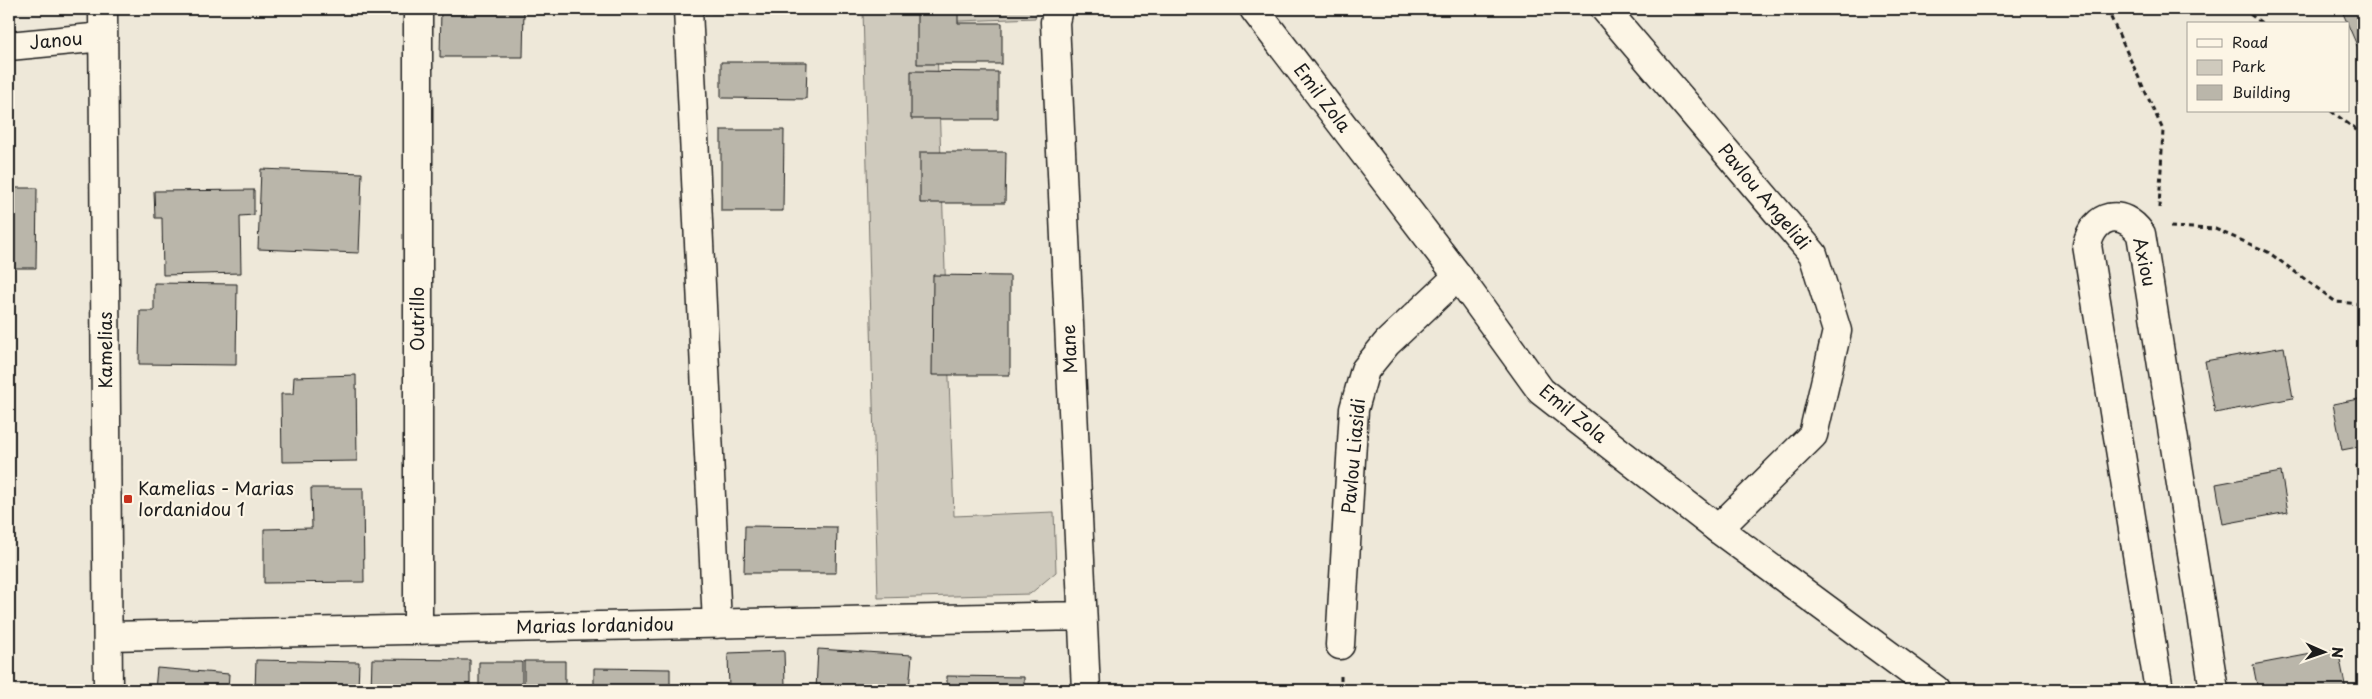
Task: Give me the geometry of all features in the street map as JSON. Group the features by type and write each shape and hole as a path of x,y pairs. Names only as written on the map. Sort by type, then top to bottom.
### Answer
{"street":[{"name":"Kamelias","path":"103,9 108,690"},
{"name":"Outrillo","path":"418,9 418,630"},
{"path":"688,9 717,624"},
{"name":"Mane","path":"1058,9 1055,22 1086,690"},
{"name":"Emil Zola","path":"1254,9 1458,276 1541,391 1718,528 1936,690"},
{"name":"Pavlou Angelidi","path":"1605,9 1813,254 1837,330 1813,435 1718,528"},
{"name":"Janou","path":"9,46 103,37"},
{"name":"Axiou","path":"2159,690 2087,245 2090,232 2099,222 2110,217 2122,218 2150,232 2214,690"},
{"name":"Pavlou Liasidi","path":"1340,645 1354,409 1365,370 1386,342 1458,276"},
{"name":"Marias Iordanidou","path":"108,636 1082,616"}],"path":[{"path":"2107,9 2163,130 2150,232 2180,226 2214,229 2268,252 2336,302 2363,304"},
{"path":"2243,9 2260,22"},
{"path":"2332,112 2363,135"}],"green space":[{"path":"863,9 1037,9 1035,18 936,22 954,516 1054,512 1056,572 1030,594 878,598"}],"building":[{"path":"441,9 524,9 523,57 440,57"},
{"path":"711,9 812,9 812,11 711,13"},
{"path":"2363,9 2363,59 2350,29 2350,22 2347,22 2342,11"},
{"path":"917,12 958,12 958,23 1002,23 1002,64 917,64"},
{"path":"721,62 807,62 806,99 721,98"},
{"path":"911,71 998,72 998,119 911,119"},
{"path":"721,130 784,130 783,211 721,211"},
{"path":"920,152 1006,152 1005,203 920,203"},
{"path":"261,169 362,173 359,253 258,249"},
{"path":"9,188 37,188 36,268 9,268"},
{"path":"254,190 254,215 240,216 241,273 163,275 162,218 155,218 154,191"},
{"path":"933,275 1010,276 1010,375 932,375"},
{"path":"154,283 237,284 236,365 139,364 140,311 154,311"},
{"path":"2284,347 2293,398 2215,413 2205,361"},
{"path":"356,375 357,461 282,462 281,394 293,394 294,377"},
{"path":"2363,398 2363,446 2342,450 2333,404"},
{"path":"2363,464 2363,502 2356,465"},
{"path":"2281,472 2288,512 2223,524 2216,484"},
{"path":"311,488 363,488 364,582 264,583 264,529 312,528"},
{"path":"745,526 837,527 836,573 744,573"},
{"path":"818,649 912,655 909,690 816,690"},
{"path":"2338,649 2346,690 2258,690 2253,665"},
{"path":"784,651 785,686 800,686 800,690 729,690 728,653"},
{"path":"372,659 470,660 470,690 371,690"},
{"path":"256,660 359,662 358,690 255,690"},
{"path":"524,661 565,661 565,690 524,690"},
{"path":"479,662 522,662 522,690 479,690"},
{"path":"157,668 229,674 228,690 155,690"},
{"path":"594,668 670,669 670,690 594,690"},
{"path":"947,676 1024,677 1024,690 947,690"}],"place":[{"name":"Kamelias - Marias Iordanidou 1","path":"128,499"}]}
